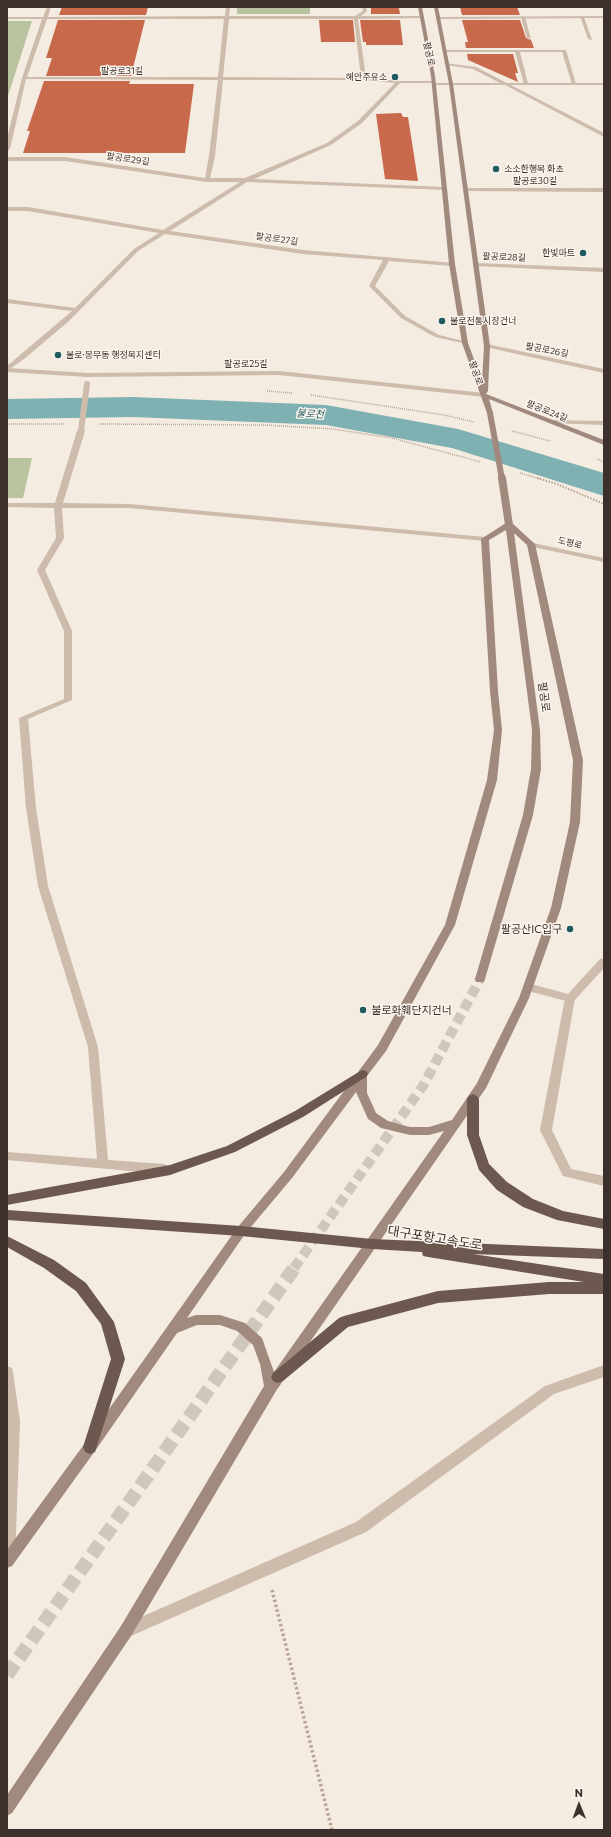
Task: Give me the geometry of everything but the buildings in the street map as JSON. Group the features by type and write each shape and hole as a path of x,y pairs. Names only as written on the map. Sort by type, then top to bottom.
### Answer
{"highway":[{"path":"7,1200 170,1170 231,1149 299,1114 362,1074"},
{"path":"473,1099 473,1135 483,1166 502,1186 528,1203 562,1216 604,1224"},
{"path":"7,1215 241,1231 372,1244"},
{"path":"7,1241 49,1264 81,1287 107,1322 118,1359 90,1447"},
{"name":"대구포항고속도로","path":"372,1244 604,1254"},
{"name":"대구포항고속도로","path":"372,1244 604,1280"},
{"path":"275,1382 344,1322 438,1297 549,1288 604,1288"}],"main road":[{"name":"팔공로","path":"420,7 434,83 452,264 465,343 490,413 497,449 509,525 536,730 536,770 528,816 480,979"},
{"name":"팔공로","path":"436,7 451,84 487,346 484,395"},
{"name":"팔공로24길","path":"484,395 604,443"},
{"path":"7,1560 90,1447 241,1231 288,1175 382,1048 450,925 492,780 498,730 493,683 486,539 509,525 531,544 578,760 575,822 556,908 528,987 482,1085 275,1382 126,1631 73,1712 7,1808"},
{"path":"362,1074 361,1093 372,1116 385,1125 410,1131 430,1131 455,1123"},
{"path":"171,1330 196,1320 220,1320 241,1327 258,1342 266,1364 275,1382"}],"street":[{"path":"7,149 24,78 49,7"},
{"path":"207,180 212,156 228,7"},
{"path":"356,17 365,11 364,7"},
{"path":"438,18 519,15 581,15 604,17"},
{"path":"519,15 529,38"},
{"path":"581,15 590,39"},
{"path":"356,17 364,79"},
{"path":"7,18 422,17"},
{"name":"팔공로","path":"444,51 564,51 574,84"},
{"path":"517,51 526,84"},
{"path":"446,64 474,68 549,105 604,135"},
{"name":"팔공로31길","path":"24,78 364,79 451,84 604,84"},
{"name":"팔공로29길","path":"164,232 246,180 329,144 360,122 399,82"},
{"name":"팔공로29길","path":"7,159 65,159 207,180 246,180 444,189"},
{"name":"팔공로30길","path":"466,190 604,190"},
{"name":"팔공로27길","path":"7,209 28,209 164,232 303,252 452,264"},
{"path":"7,301 77,310 136,250 164,232"},
{"path":"387,258 372,286 403,317 437,336 465,343"},
{"name":"팔공로28길","path":"476,265 604,270"},
{"name":"팔공로25길","path":"7,369 28,353 77,310"},
{"name":"팔공로26길","path":"487,346 604,371"},
{"name":"팔공로25길","path":"7,369 88,374 279,373 484,395"},
{"path":"88,374 81,431 58,506 60,538 41,570 68,631 68,700 23,718 31,808 43,886 92,1047 103,1164"},
{"path":"551,422 604,423"},
{"path":"7,505 129,506 486,539"},
{"name":"도평로","path":"531,544 604,560"},
{"path":"604,962 570,998 546,1130 567,1173 604,1181"},
{"path":"528,987 570,998"},
{"path":"7,1156 170,1170"},
{"path":"126,1631 361,1527 550,1390 604,1371"},
{"path":"7,1372 13,1421 7,1560"}],"path":[{"path":"263,391 293,393"},
{"path":"308,394 444,415 475,422"},
{"path":"7,424 70,424"},
{"path":"93,424 265,425 333,429 392,438 482,462"},
{"path":"506,430 551,441"},
{"path":"591,457 604,462"},
{"path":"519,473 557,484 604,504"},
{"path":"267,1569 332,1830"}],"green space":[{"path":"237,7 310,7 310,14 237,14"},
{"path":"7,21 32,21 7,99"},
{"path":"7,458 32,458 23,498 7,498"}],"waterway":[{"name":"불로천","path":"7,409 133,407 326,415 458,439 604,485"}],"tunnel":[{"path":"294,1268 423,1086 480,979"},
{"path":"7,1675 295,1267"}],"place":[{"name":"해안주유소","path":"395,77"},
{"name":"소소한행복 화초","path":"496,169"},
{"name":"한빛마트","path":"583,253"},
{"name":"불로전통시장건너","path":"442,321"},
{"name":"불로·봉무동 행정복지센터","path":"58,355"},
{"name":"팔공산IC입구","path":"570,929"},
{"name":"불로화훼단지건너","path":"363,1010"}]}
